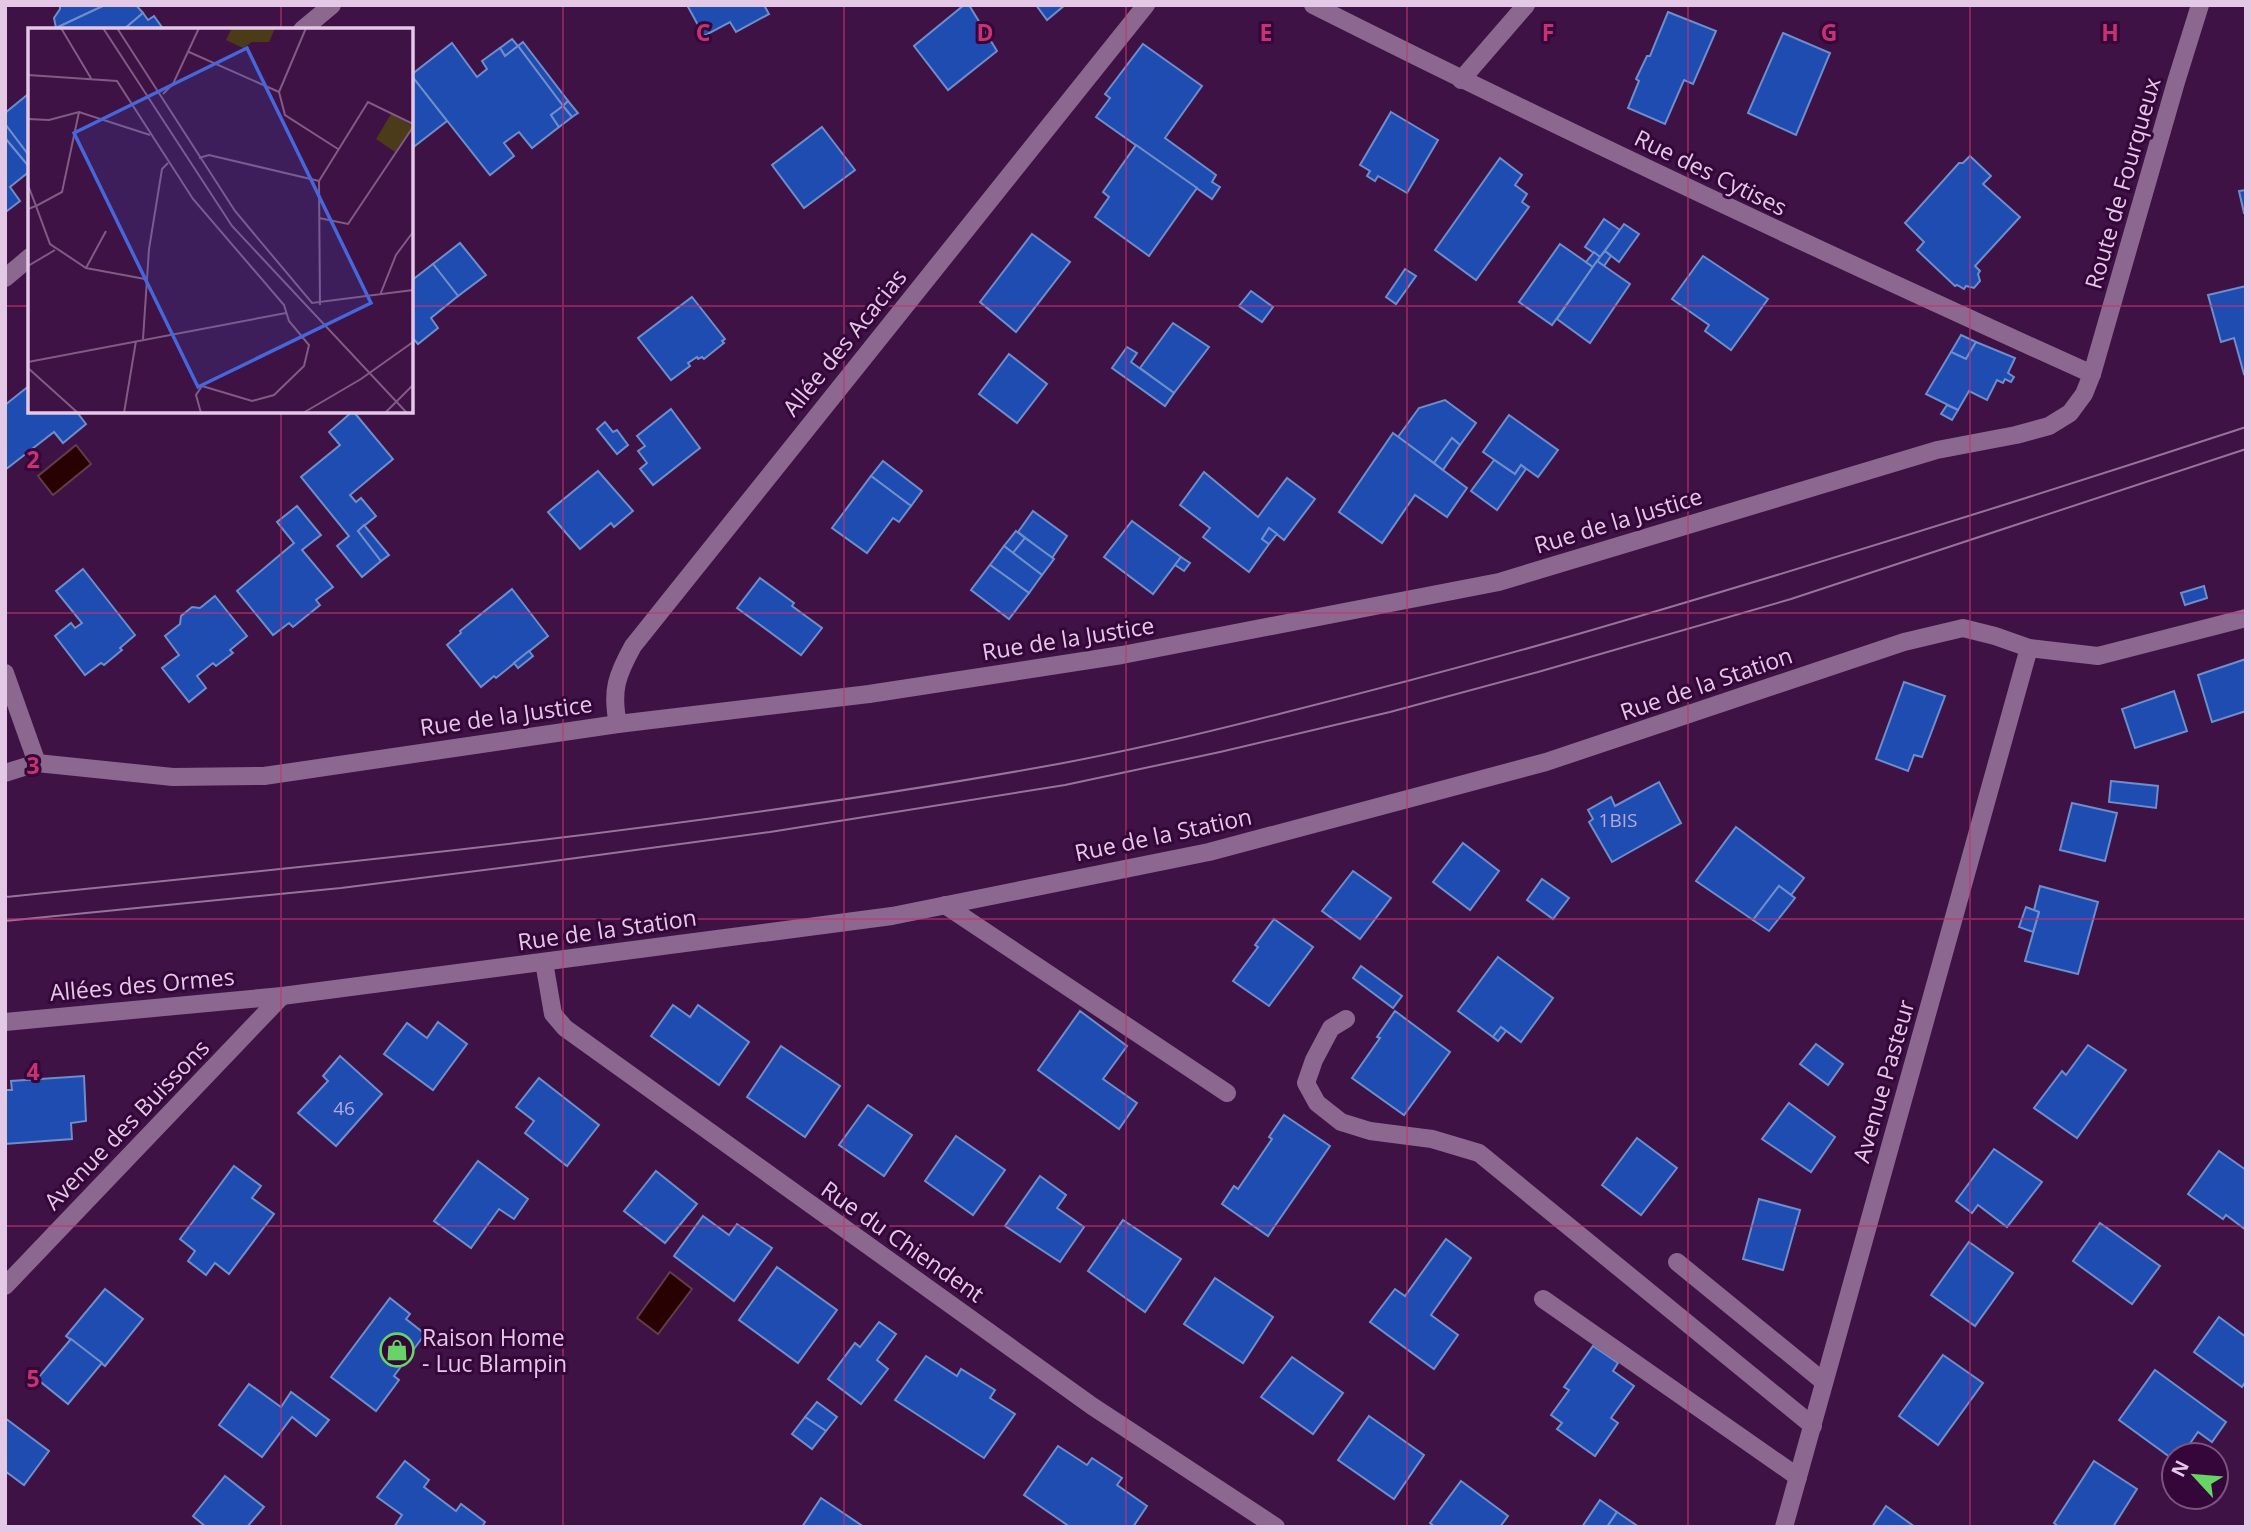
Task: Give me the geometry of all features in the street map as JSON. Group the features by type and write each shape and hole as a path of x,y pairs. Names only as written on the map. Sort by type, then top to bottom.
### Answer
{"street":[{"path":"304,28 332,5"},
{"name":"Allée des Acacias","path":"618,724 614,691 619,672 633,646 1146,5"},
{"name":"Rue des Cytises","path":"1314,5 1461,79 1807,245 2092,374"},
{"path":"1461,79 1526,5"},
{"name":"Route de Fourqueux","path":"2092,374 2200,5"},
{"path":"5,278 28,259"},
{"name":"Rue de la Justice","path":"5,773 37,763 173,777 264,776 618,724 869,694 1122,655 1499,582 1937,450 2049,426 2070,413 2084,394 2092,374"},
{"name":"Rue de la Station","path":"282,996 878,918 1209,852 1520,769 1904,642 1963,628 2029,648 2098,656 2246,618"},
{"name":"Avenue Pasteur","path":"1784,1527 2029,648"},
{"path":"5,673 37,763"},
{"path":"945,905 1227,1093"},
{"name":"Rue du Chiendent","path":"544,962 553,1014 565,1027 1092,1406 1276,1527"},
{"name":"Allées des Ormes","path":"5,1022 282,996"},
{"name":"Avenue des Buissons","path":"5,1286 282,996"},
{"path":"1346,1018 1331,1028 1314,1060 1306,1083 1317,1102 1341,1122 1370,1131 1432,1139 1479,1153 1813,1426"},
{"path":"1677,1262 1825,1382"},
{"path":"1543,1299 1798,1477"}],"shaded area":[{"path":"76,445 91,464 53,495 38,476"},
{"path":"670,1272 692,1289 658,1334 637,1318"}],"building":[{"path":"60,5 105,5 56,28 54,18"},
{"path":"105,5 136,5 143,13 125,28 56,28"},
{"path":"687,5 764,5 769,14 736,32 730,22 704,36"},
{"path":"964,5 969,5 997,51 948,90 914,46"},
{"path":"1036,5 1065,5 1047,20"},
{"path":"1668,12 1716,31 1693,84 1684,80 1665,124 1628,108 1639,81 1636,79 1647,56 1650,56"},
{"path":"143,13 148,20 154,16 163,28 125,28"},
{"path":"1783,33 1830,53 1796,135 1748,113"},
{"path":"512,39 518,46 505,56 500,48"},
{"path":"523,42 568,101 563,106 518,46"},
{"path":"452,43 477,77 487,69 482,61 500,48 505,56 518,46 563,106 551,115 559,127 532,148 519,132 504,143 514,156 490,175 413,78 413,73"},
{"path":"1143,44 1202,86 1165,138 1216,175 1212,182 1220,187 1212,199 1096,117 1110,98 1105,94"},
{"path":"413,78 447,121 413,147"},
{"path":"28,96 28,154 5,124 5,113"},
{"path":"568,101 578,113 572,117 563,106"},
{"path":"563,106 572,117 559,127 551,115"},
{"path":"1391,112 1438,140 1407,193 1378,176 1375,181 1367,176 1370,171 1360,165"},
{"path":"5,124 28,154 28,166 5,138"},
{"path":"822,127 855,170 804,208 772,165"},
{"path":"5,138 28,166 28,173 10,187 20,201 7,211"},
{"path":"1136,145 1197,188 1149,256 1095,217 1109,197 1103,192"},
{"path":"1970,156 1991,176 1983,184 2020,217 1975,266 1980,271 1980,281 1974,288 1966,286 1964,289 1955,286 1917,250 1924,242 1905,223 1959,163 1963,163"},
{"path":"1500,158 1522,175 1515,185 1527,194 1522,202 1529,207 1476,280 1435,250"},
{"path":"2246,190 2246,213 2244,213 2239,191"},
{"path":"1604,219 1620,230 1600,257 1585,247"},
{"path":"1624,224 1639,234 1619,262 1605,251"},
{"path":"1032,234 1070,262 1016,332 980,302"},
{"path":"460,243 486,275 458,296 433,264"},
{"path":"1560,244 1593,267 1552,325 1519,302"},
{"path":"1605,251 1611,256 1604,266 1597,261"},
{"path":"1594,252 1600,257 1593,267 1586,262"},
{"path":"1703,256 1768,299 1731,350 1705,331 1709,325 1672,299"},
{"path":"1597,261 1630,284 1590,343 1557,319"},
{"path":"433,264 458,296 431,318 438,328 418,344 413,338 413,279"},
{"path":"1405,269 1416,276 1396,304 1386,297"},
{"path":"2246,286 2244,374 2234,338 2221,342 2208,295"},
{"path":"1251,291 1273,307 1262,322 1239,306"},
{"path":"692,297 725,339 722,341 724,343 704,359 697,357 688,363 690,366 671,380 638,338"},
{"path":"1173,323 1209,347 1174,393 1140,368"},
{"path":"1961,335 1976,342 1966,359 1951,352"},
{"path":"1976,342 2015,358 2008,373 2014,377 2011,382 2005,379 2003,383 1997,380 1987,400 1969,391 1958,410 1926,394 1951,352 1966,359"},
{"path":"1127,347 1137,353 1131,362 1174,393 1165,406 1112,368"},
{"path":"1009,354 1047,384 1017,423 979,394"},
{"path":"28,387 28,413 78,413 86,424 63,443 54,432 5,470 5,405"},
{"path":"1445,400 1476,423 1460,445 1452,438 1434,463 1398,437 1419,408"},
{"path":"1947,405 1958,410 1952,420 1941,414"},
{"path":"671,409 700,448 653,485 640,469 647,463 638,451 645,446 637,436"},
{"path":"351,413 355,413 393,459 350,495 356,502 361,498 376,516 358,531 381,561 362,577 337,546 349,536 301,477 340,445 329,432"},
{"path":"1509,415 1558,450 1538,477 1521,465 1515,474 1483,452"},
{"path":"605,422 613,432 617,430 628,445 617,454 597,429"},
{"path":"1393,433 1467,488 1447,517 1415,495 1382,543 1339,512"},
{"path":"1452,438 1460,445 1443,470 1434,463"},
{"path":"1494,460 1515,474 1521,465 1526,469 1497,510 1471,491"},
{"path":"883,461 922,491 911,506 871,476"},
{"path":"598,471 633,511 614,527 611,523 580,549 548,512"},
{"path":"1204,472 1258,517 1287,478 1315,499 1284,540 1269,528 1262,539 1269,544 1249,572 1203,537 1210,528 1180,505"},
{"path":"871,476 911,506 899,522 893,518 867,553 832,528"},
{"path":"297,506 321,535 302,550 333,587 316,600 320,605 293,627 289,623 273,635 237,591 294,543 277,522"},
{"path":"1033,511 1067,536 1052,558 1018,532"},
{"path":"1132,521 1181,557 1153,594 1104,557"},
{"path":"364,525 389,555 381,561 358,531"},
{"path":"1269,528 1277,534 1269,544 1262,539"},
{"path":"1016,531 1025,538 1013,553 1004,546"},
{"path":"1025,538 1054,559 1042,575 1013,553"},
{"path":"1004,546 1042,575 1029,593 990,565"},
{"path":"1181,557 1190,563 1184,571 1175,565"},
{"path":"990,565 1029,593 1009,619 971,590"},
{"path":"83,569 135,635 104,665 101,663 85,675 55,636 71,623 75,628 82,623 56,591"},
{"path":"760,578 822,628 801,655 737,608"},
{"path":"2204,586 2207,598 2185,605 2181,593"},
{"path":"512,589 548,636 481,687 447,645 460,631"},
{"path":"215,596 247,636 230,650 233,653 216,666 213,663 197,676 206,688 189,702 162,668 179,655 165,636 180,624 181,616 192,607 200,608"},
{"path":"529,651 533,656 518,668 514,663"},
{"path":"2246,659 2246,711 2212,722 2198,675"},
{"path":"1904,682 1945,696 1922,757 1914,755 1908,771 1876,759"},
{"path":"2174,691 2187,731 2135,748 2122,709"},
{"path":"2111,781 2158,786 2156,808 2109,802"},
{"path":"1659,782 1681,823 1612,862 1589,822 1593,819 1588,810 1611,797 1615,806"},
{"path":"2072,803 2117,813 2105,861 2060,850"},
{"path":"1736,827 1804,878 1791,895 1779,886 1753,920 1696,881"},
{"path":"1463,843 1499,871 1470,910 1433,882"},
{"path":"1353,871 1391,898 1360,939 1322,911"},
{"path":"1542,879 1569,898 1553,919 1527,900"},
{"path":"1779,886 1795,898 1769,931 1753,920"},
{"path":"2040,886 2098,902 2078,974 2025,961 2039,912 2034,910"},
{"path":"2026,907 2039,912 2033,932 2019,927"},
{"path":"1274,919 1313,947 1269,1006 1233,981"},
{"path":"1498,957 1553,998 1521,1042 1501,1027 1493,1037 1458,1011"},
{"path":"1361,966 1402,996 1393,1008 1353,978"},
{"path":"673,1005 690,1017 698,1005 749,1042 719,1085 651,1036"},
{"path":"1080,1011 1127,1046 1103,1079 1137,1103 1119,1129 1038,1070"},
{"path":"1395,1011 1450,1052 1404,1115 1352,1078"},
{"path":"438,1022 467,1044 433,1090 384,1054 407,1023 427,1038"},
{"path":"1501,1027 1506,1031 1498,1041 1493,1037"},
{"path":"1816,1044 1843,1064 1828,1085 1800,1064"},
{"path":"2088,1045 2126,1070 2077,1138 2034,1108 2062,1071 2066,1075"},
{"path":"781,1046 840,1086 805,1137 747,1097"},
{"path":"340,1056 382,1094 336,1146 298,1113 328,1081 323,1076"},
{"path":"84,1076 86,1121 71,1123 72,1139 5,1144 5,1090 12,1090 11,1081"},
{"path":"539,1078 599,1125 567,1166 525,1133 534,1121 516,1107"},
{"path":"1789,1103 1835,1137 1811,1172 1762,1139"},
{"path":"868,1105 912,1135 884,1176 839,1145"},
{"path":"1284,1115 1330,1146 1268,1236 1222,1204 1234,1186 1238,1189 1272,1139 1269,1137"},
{"path":"956,1136 1005,1170 973,1215 925,1181"},
{"path":"1637,1138 1677,1168 1641,1215 1602,1185"},
{"path":"1994,1149 2042,1182 2007,1227 1978,1205 1972,1213 1956,1201"},
{"path":"2219,1151 2246,1170 2246,1230 2226,1215 2223,1219 2188,1194"},
{"path":"478,1161 528,1199 514,1219 499,1209 471,1248 434,1221"},
{"path":"234,1166 261,1186 252,1198 274,1214 229,1274 215,1263 206,1275 188,1261 195,1251 180,1239"},
{"path":"656,1171 697,1204 665,1243 624,1211"},
{"path":"1040,1176 1066,1195 1057,1208 1084,1227 1060,1262 1005,1226"},
{"path":"1759,1199 1800,1210 1783,1270 1743,1259"},
{"path":"703,1216 729,1235 737,1224 772,1248 734,1301 674,1256"},
{"path":"1123,1220 1181,1259 1145,1312 1088,1271"},
{"path":"2100,1223 2160,1266 2132,1304 2073,1261"},
{"path":"1446,1239 1471,1258 1431,1315 1458,1335 1434,1369 1370,1322 1395,1289 1405,1296"},
{"path":"1969,1242 2013,1273 1975,1326 1931,1295"},
{"path":"777,1267 837,1310 798,1363 739,1320"},
{"path":"1215,1278 1273,1317 1243,1363 1184,1324"},
{"path":"105,1289 143,1319 105,1366 66,1336"},
{"path":"390,1298 410,1314 406,1319 425,1334 394,1376 399,1380 376,1411 331,1377"},
{"path":"2219,1317 2246,1337 2246,1381 2242,1387 2194,1352"},
{"path":"879,1322 896,1334 877,1360 888,1369 861,1404 828,1379 855,1343 860,1347"},
{"path":"71,1339 102,1363 68,1404 37,1379"},
{"path":"1593,1346 1618,1363 1613,1371 1634,1386 1611,1418 1618,1423 1595,1456 1557,1429 1562,1423 1551,1415 1569,1390 1564,1387"},
{"path":"1943,1355 1983,1383 1938,1445 1899,1416"},
{"path":"926,1356 957,1376 961,1369 995,1390 990,1398 1015,1414 984,1458 895,1400"},
{"path":"1292,1357 1343,1393 1313,1434 1261,1397"},
{"path":"2155,1370 2226,1422 2213,1441 2198,1432 2192,1441 2160,1441 2160,1450 2119,1420"},
{"path":"249,1384 281,1407 291,1392 329,1420 316,1436 292,1417 262,1457 219,1425"},
{"path":"817,1402 837,1417 826,1431 805,1417"},
{"path":"1369,1416 1424,1455 1394,1499 1338,1460"},
{"path":"805,1417 826,1431 812,1449 792,1434"},
{"path":"5,1418 49,1451 24,1485 5,1471"},
{"path":"1058,1446 1087,1465 1092,1458 1122,1478 1117,1485 1147,1506 1133,1527 1070,1527 1024,1495"},
{"path":"405,1461 429,1480 424,1487 456,1511 461,1504 485,1522 482,1527 394,1527 402,1515 377,1497"},
{"path":"2094,1461 2137,1489 2113,1527 2059,1527 2054,1523"},
{"path":"225,1476 264,1507 247,1527 206,1527 193,1516"},
{"path":"1461,1481 1508,1516 1500,1527 1435,1527 1430,1523"},
{"path":"821,1498 864,1527 802,1527"},
{"path":"1600,1500 1617,1512 1607,1527 1582,1527"},
{"path":"1886,1506 1915,1527 1872,1527"},
{"path":"1617,1512 1639,1527 1607,1527"}],"tram line":[{"path":"5,897 401,856 665,825 927,786 1115,753 1373,690 1596,629 1944,524 2246,427"},
{"path":"5,921 341,888 524,865 770,832 1065,785 1390,712 1538,672 1791,599 2246,449"}],"place":[{"name":"Raison Home - Luc Blampin","path":"397,1350"}]}
